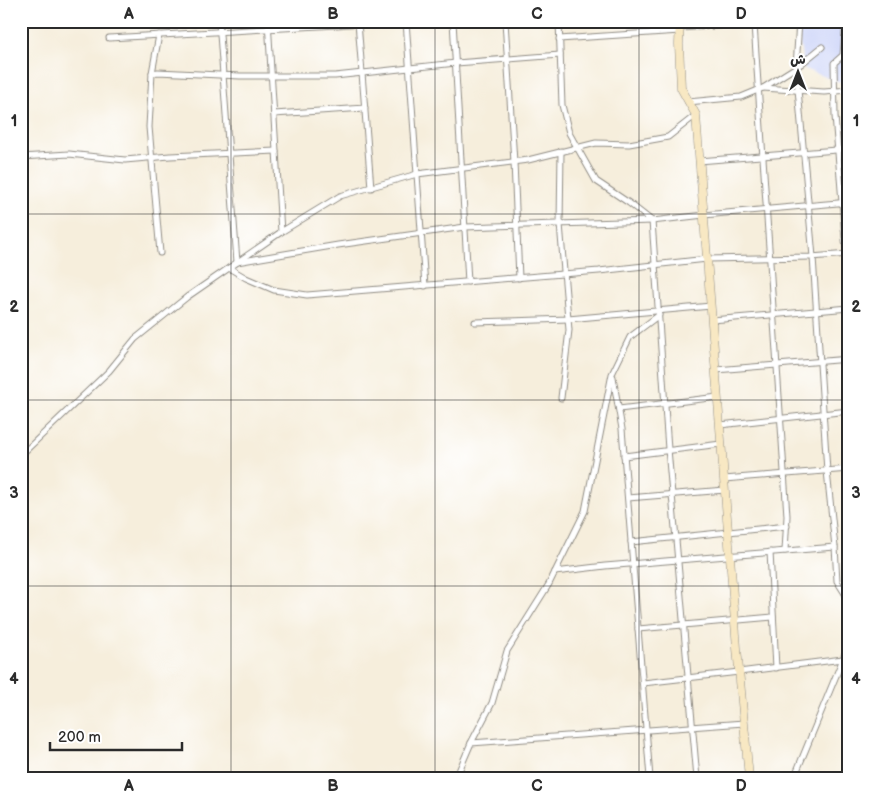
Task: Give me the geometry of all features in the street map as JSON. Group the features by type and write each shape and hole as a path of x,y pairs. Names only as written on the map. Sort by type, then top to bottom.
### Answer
{"street":[{"path":"220,21 237,262"},
{"path":"268,21 281,232"},
{"path":"109,38 391,21"},
{"path":"406,21 425,286"},
{"path":"453,21 468,282"},
{"path":"505,21 519,278"},
{"path":"559,21 562,105 569,133 596,181 630,203 652,221 672,494 698,778"},
{"path":"559,39 680,27 799,21 796,67 837,581 849,600"},
{"path":"358,22 371,188"},
{"path":"754,24 760,89 787,516 785,551"},
{"path":"680,27 681,88 696,115 739,672 749,778"},
{"path":"849,32 845,31 843,55 834,63 838,150 848,254 849,288"},
{"path":"158,35 152,73 149,127 160,252"},
{"path":"688,102 741,97 760,89 796,67 822,47"},
{"path":"152,73 335,76 560,55"},
{"path":"760,89 824,92 849,90"},
{"path":"274,114 364,108"},
{"path":"21,455 109,371 135,339 187,297 237,262 281,232 340,196 417,174 528,160 596,143 629,144 668,137 696,115"},
{"path":"699,161 849,149"},
{"path":"21,157 69,154 125,160 276,151"},
{"path":"561,151 560,224 569,330 561,398"},
{"path":"237,262 465,227 652,221 849,202"},
{"path":"230,268 246,278 274,290 307,295 565,274 707,259 812,257 848,254"},
{"path":"475,322 568,319 659,313 711,306"},
{"path":"712,320 849,308"},
{"path":"456,778 492,702 508,651 549,584 585,511 612,374 630,337 659,313"},
{"path":"716,370 849,358"},
{"path":"612,374 622,429 650,778"},
{"path":"618,409 718,397"},
{"path":"720,425 849,411"},
{"path":"624,456 721,444"},
{"path":"724,479 849,469"},
{"path":"628,498 725,490"},
{"path":"631,542 787,526"},
{"path":"555,572 835,547"},
{"path":"770,552 776,668"},
{"path":"638,629 773,617"},
{"path":"794,778 849,644"},
{"path":"643,683 843,659"},
{"path":"471,744 744,723"}],"shaded area":[{"path":"796,21 849,21 849,44 840,82 804,69"}]}
